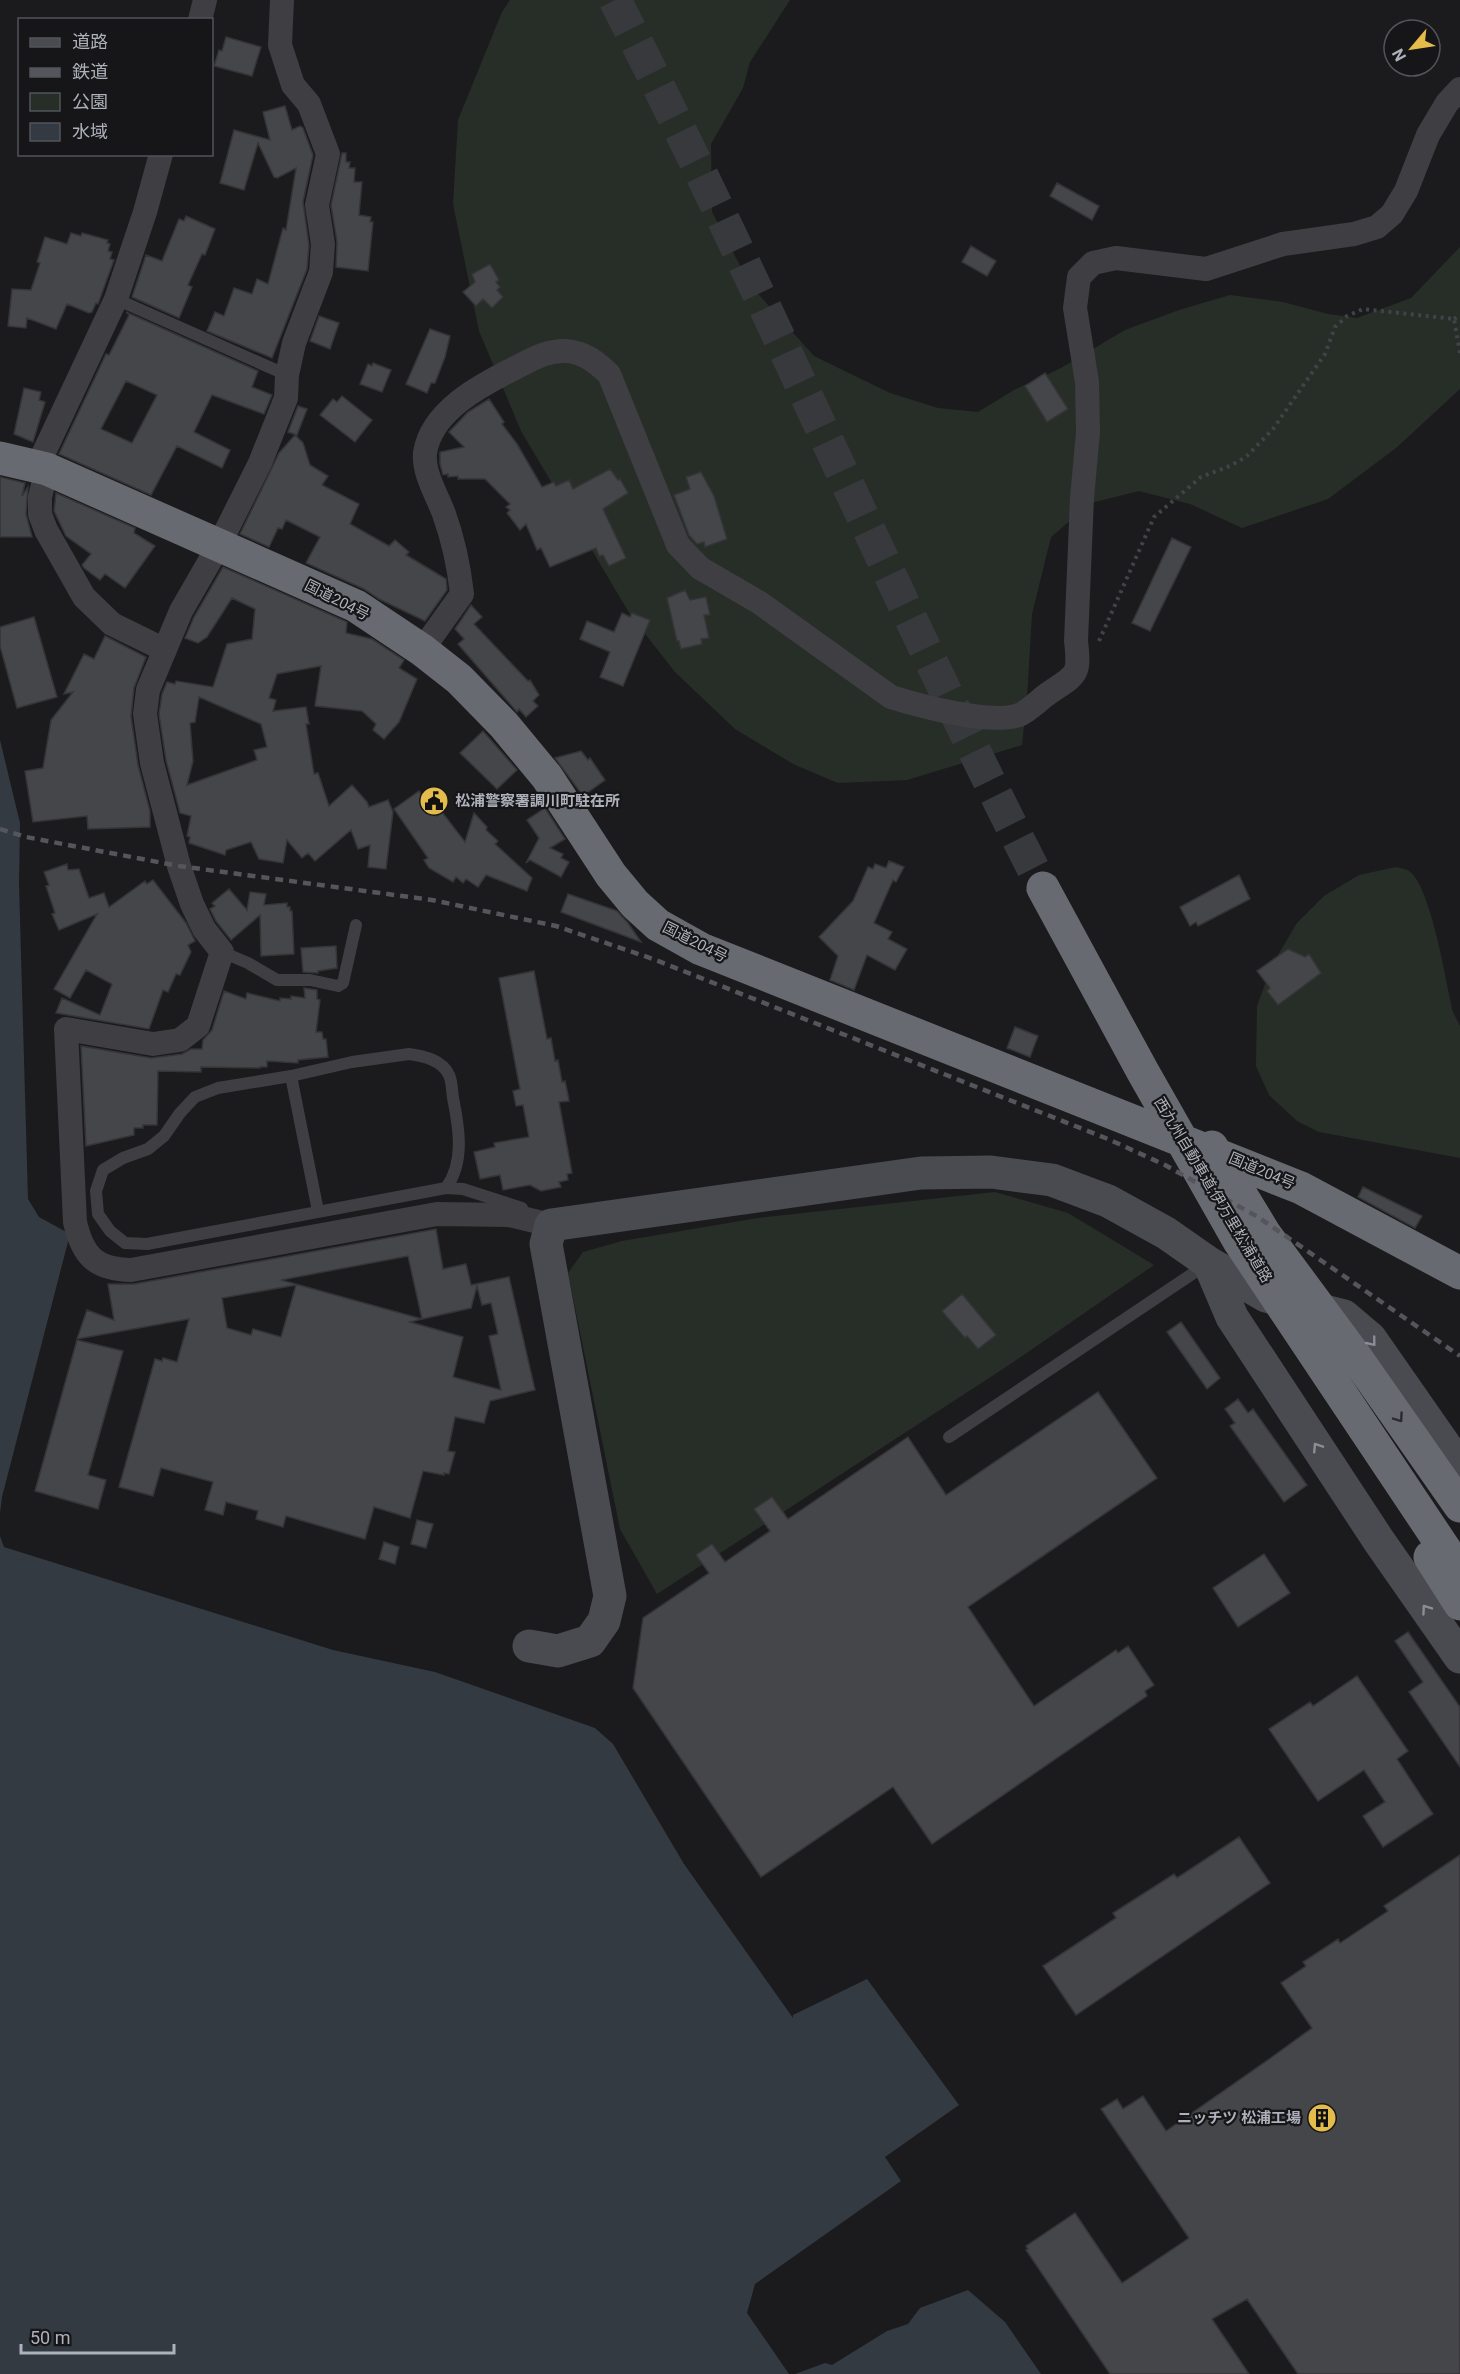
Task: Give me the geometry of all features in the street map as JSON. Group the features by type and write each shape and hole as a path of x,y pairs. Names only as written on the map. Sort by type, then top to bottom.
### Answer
{"highway":[{"name":"国道204号","path":"0,458 43,467 356,606 422,650 459,679 504,725 547,777 611,875 635,904 658,925 701,949 1301,1188 1460,1273"},
{"name":"西九州自動車道;伊万里松浦道路","path":"1051,883 1151,1067 1239,1240 1338,1363 1460,1550"},
{"name":"西九州自動車道;伊万里松浦道路","path":"1338,1363 1460,1572"},
{"path":"1338,1363 1460,1506"},
{"path":"1338,1363 1401,1511 1460,1604"}],"street":[{"path":"200,18 205,0"},
{"path":"282,0 280,45 293,86 309,104 328,154 317,205 323,244 321,272 294,343 287,375 286,398 260,463 219,545 181,611 148,690 145,714 152,763 179,866 192,904 204,929 222,951 198,1026 180,1040 153,1044 66,1029 75,1222 79,1239 91,1257 109,1269 131,1270 437,1214 509,1215 551,1225 921,1173 991,1172 1052,1180 1108,1201 1166,1233 1209,1263 1266,1296 1344,1316 1370,1338 1460,1467"},
{"path":"422,650 462,594 460,571 445,516 429,480 425,454 434,429 457,402 477,387 545,353 566,351 590,357 609,374 678,545 700,568 760,603 891,698 916,705 996,719 1021,715 1071,678 1079,665 1076,641 1082,498 1088,432 1087,382 1075,308 1079,277 1093,263 1116,258 1206,269 1283,244 1354,234 1377,227 1392,214 1406,191 1428,135 1447,103 1460,89"},
{"path":"160,156 145,212 116,299 43,467 40,514 46,530 84,597 112,624 165,650"},
{"path":"529,1646 558,1651 590,1641 604,1621 610,1596 546,1244 551,1225"},
{"path":"1209,1263 1232,1317 1379,1541 1460,1657"}],"lane":[{"path":"116,299 287,375"},
{"path":"222,951 277,980 310,980 338,986 343,983 356,925"},
{"path":"446,1188 454,1177 458,1163 459,1126 448,1074 430,1057 409,1054 352,1062 291,1076 218,1088 195,1097 164,1136 148,1149 123,1158 103,1170 96,1191 98,1214 110,1231 125,1243 147,1244 318,1210 446,1188 464,1189 519,1207 551,1225"},
{"path":"291,1076 318,1210"},
{"path":"949,1437 1209,1263"}],"path":[{"path":"1079,665 1096,649 1154,517 1201,477 1246,458 1273,429 1325,354 1335,327 1347,316 1363,309 1454,319 1460,315"},
{"path":"1454,319 1460,353"}],"green space":[{"path":"510,0 790,0 750,62 743,88 711,144 712,212 750,285 814,356 890,393 938,408 978,412 1014,390 1061,368 1125,330 1179,310 1230,295 1283,302 1328,314 1357,318 1411,298 1460,247 1460,389 1396,448 1328,499 1242,528 1190,504 1139,491 1091,503 1051,537 1032,614 1022,745 907,780 838,783 795,765 735,729 675,672 631,616 521,431 479,331 453,204 458,120 502,12"},
{"path":"1396,867 1409,871 1417,880 1424,895 1437,936 1453,1012 1460,1026 1460,1158 1319,1132 1297,1121 1269,1095 1256,1066 1257,1006 1272,965 1297,923 1324,896 1359,875"},
{"path":"995,1192 1068,1213 1154,1265 1009,1365 657,1594 620,1529 568,1273 583,1252 622,1241 758,1218"}],"water":[{"path":"0,740 20,823 19,884 28,1199 39,1217 70,1234 2,1497 0,1513"},
{"path":"0,1536 4,1547 333,1650 435,1672 595,1728 613,1744 684,1864 793,2018 793,2015 867,1979 959,2105 885,2157 901,2181 755,2284 747,2313 789,2374 0,2374"},
{"path":"968,2290 1005,2322 1041,2374 795,2374 825,2363 832,2365 887,2331 908,2324 920,2308"}],"building":[{"path":"226,37 261,47 252,76 214,66"},
{"path":"285,106 292,130 300,126 303,128 313,155 303,202 309,245 307,269 272,358 207,331 215,312 224,316 234,288 252,294 257,279 268,284 283,228 286,230 296,168 277,178 274,177 258,143 244,190 220,183 234,130 270,140 263,112"},
{"path":"342,153 346,153 346,162 350,162 349,168 355,168 354,182 362,182 359,215 371,217 370,222 373,222 368,271 336,267 337,242 331,205"},
{"path":"1057,183 1099,206 1092,220 1050,196"},
{"path":"186,216 215,229 205,255 202,254 188,285 192,287 179,318 132,297 146,255 162,261 179,219 184,221"},
{"path":"71,233 81,236 82,233 108,240 107,243 110,244 108,251 112,252 110,259 114,260 98,304 96,303 92,312 89,313 67,304 56,329 27,318 26,328 8,326 12,289 31,290 40,263 37,262 45,237 67,244"},
{"path":"971,246 996,261 987,276 962,262"},
{"path":"490,264 499,280 496,282 500,287 497,290 503,297 492,308 483,299 476,306 463,292 475,282 472,274"},
{"path":"126,312 258,371 252,387 272,395 264,414 212,395 194,432 230,450 222,468 177,446 151,495 59,454 106,354 109,355 129,315","holes":["126,381 157,395 132,443 101,429"]},
{"path":"319,316 339,323 330,349 310,341"},
{"path":"430,329 450,336 435,383 431,383 427,393 406,384"},
{"path":"373,363 391,370 382,392 360,384 368,364 372,366"},
{"path":"1045,373 1068,409 1047,422 1025,386"},
{"path":"24,388 41,392 39,400 45,402 33,442 14,434"},
{"path":"342,396 372,420 355,442 320,415 333,399 337,402"},
{"path":"489,399 542,487 554,482 556,486 569,480 573,489 610,469 618,480 620,479 628,493 603,509 626,558 609,566 603,555 599,556 596,548 550,567 541,548 537,550 526,524 520,530 507,513 510,510 506,507 510,504 485,479 458,479 458,476 443,475 440,452 464,447 449,432 468,412"},
{"path":"298,406 307,409 297,435 288,432"},
{"path":"295,435 303,443 310,465 328,476 322,485 359,504 350,524 389,546 395,540 409,552 406,555 446,579 447,590 425,621 379,599 364,589 306,563 320,537 286,520 282,529 278,528 269,547 240,534 279,453"},
{"path":"701,472 714,496 727,539 705,547 704,542 697,544 689,535 674,495 690,489 686,477"},
{"path":"0,477 25,483 22,496 28,487 26,514 32,537 0,537"},
{"path":"56,493 135,528 134,533 155,546 125,588 105,574 100,580 84,568 82,565 91,554 66,536 54,511"},
{"path":"1172,538 1191,547 1150,631 1132,623"},
{"path":"223,567 347,622 346,633 372,639 404,660 399,668 417,679 399,722 384,739 373,730 376,724 362,711 315,706 321,666 277,674 269,698 276,700 273,711 306,707 309,724 306,724 314,774 318,773 329,806 352,785 369,807 388,800 393,812 386,869 368,867 370,845 358,849 351,830 315,861 308,853 302,858 287,840 283,863 259,859 251,842 226,850 225,855 189,843 190,837 187,836 191,816 180,813 166,760 159,714 162,694 167,682 175,684 176,681 213,687 227,644 252,639 255,609 232,598 207,637 198,643 185,638 194,617","holes":["199,697 261,724 267,747 254,750 257,760 187,785 193,761 190,723 195,722"]},
{"path":"685,590 690,600 706,597 710,615 704,615 709,638 701,639 702,644 681,649 667,598"},
{"path":"471,605 482,617 474,624 528,681 530,680 539,695 533,701 538,706 526,717 519,709 517,712 458,644 464,639 455,629"},
{"path":"622,613 630,617 632,613 650,620 623,686 600,677 610,652 580,639 587,621 614,632"},
{"path":"34,617 57,697 17,708 0,646 0,627"},
{"path":"105,636 146,657 134,688 131,716 138,765 150,811 150,827 88,829 87,816 33,822 25,771 43,768 51,720 73,692 64,694 84,654 94,659"},
{"path":"483,731 517,770 497,789 460,753"},
{"path":"581,751 588,760 590,758 605,780 583,796 555,758"},
{"path":"419,791 437,816 442,812 465,842 474,813 487,827 486,830 498,841 495,844 532,878 527,891 486,875 478,887 466,879 463,883 456,877 453,882 429,868 424,860 428,858 394,809"},
{"path":"545,808 565,839 550,848 563,854 561,858 569,862 561,877 530,860 526,863 539,838 527,820"},
{"path":"889,861 904,867 896,882 893,880 874,923 892,932 888,939 907,949 895,970 867,955 854,990 830,980 838,956 819,937 853,901 868,867 873,869 875,864 886,868"},
{"path":"67,864 68,870 79,869 89,898 104,893 109,907 145,881 147,884 153,880 186,923 195,941 188,945 191,952 180,975 176,974 168,992 163,990 149,1029 56,1013 62,998 100,1015 112,984 86,970 70,998 54,989 97,914 59,930 52,914 55,913 44,872"},
{"path":"1239,875 1250,899 1198,926 1196,922 1190,926 1180,907"},
{"path":"229,889 247,910 250,892 266,894 264,905 287,903 287,907 290,907 292,911 294,954 261,956 260,915 231,940 210,909 215,906 212,903"},
{"path":"568,894 617,911 641,942 561,912"},
{"path":"336,946 337,968 318,971 318,973 303,972 301,948"},
{"path":"1288,949 1305,957 1309,954 1321,973 1278,1005 1267,991 1270,988 1257,971"},
{"path":"534,971 547,1039 551,1038 555,1061 558,1060 562,1082 565,1081 568,1095 569,1101 559,1102 572,1173 567,1174 568,1180 559,1182 561,1187 541,1191 530,1185 503,1190 500,1175 480,1179 474,1152 495,1147 494,1143 529,1137 523,1105 516,1106 513,1091 520,1089 499,978"},
{"path":"304,988 317,990 317,999 320,1000 316,1032 322,1032 323,1039 326,1039 328,1057 298,1060 298,1063 267,1061 267,1067 260,1068 201,1067 201,1072 158,1071 157,1125 143,1125 143,1128 134,1128 134,1135 86,1146 81,1046 151,1058 182,1054 191,1049 202,1049 203,1040 212,1030 224,991 246,999 247,993 280,1001 280,998 291,999 291,996 305,998"},
{"path":"1015,1027 1038,1036 1030,1057 1007,1048"},
{"path":"1363,1187 1422,1216 1415,1228 1358,1197"},
{"path":"436,1229 443,1269 466,1264 471,1285 509,1277 535,1390 490,1401 484,1423 455,1417 448,1451 455,1452 449,1474 423,1471 410,1518 374,1507 365,1539 286,1516 283,1527 256,1519 258,1511 226,1502 223,1515 205,1510 213,1482 161,1468 153,1496 119,1487 155,1359 162,1361 163,1358 177,1362 189,1319 77,1339 87,1310 114,1320 108,1284 134,1284","holes":["408,1256 422,1319 281,1280","296,1285 281,1337 253,1329 251,1335 227,1328 222,1298","477,1286 482,1305 491,1303 498,1334 489,1336 501,1390 453,1377 463,1337 410,1322 471,1308"]},
{"path":"962,1294 996,1335 978,1349 967,1336 965,1338 942,1311"},
{"path":"1181,1322 1220,1378 1207,1389 1167,1332"},
{"path":"77,1340 123,1351 88,1475 106,1480 98,1509 35,1491"},
{"path":"1098,1392 1157,1478 968,1607 1034,1706 1116,1650 1118,1653 1128,1646 1154,1685 1145,1691 1147,1696 932,1844 893,1787 761,1877 633,1688 643,1618 709,1573 696,1555 712,1544 725,1562 770,1531 754,1509 772,1497 788,1519 908,1437 946,1495"},
{"path":"1238,1399 1248,1413 1253,1409 1307,1485 1284,1502 1230,1426 1235,1423 1225,1409"},
{"path":"417,1520 433,1524 426,1548 411,1544"},
{"path":"384,1542 399,1547 395,1564 379,1559"},
{"path":"1264,1554 1290,1593 1238,1627 1213,1588"},
{"path":"1408,1632 1460,1707 1460,1767 1409,1692 1423,1682 1395,1641"},
{"path":"1357,1676 1408,1751 1397,1759 1433,1814 1383,1847 1363,1816 1385,1802 1364,1770 1318,1801 1269,1729 1310,1702 1313,1706"},
{"path":"1239,1837 1270,1883 1076,2015 1043,1966 1116,1918 1113,1913 1174,1874 1177,1878"},
{"name":"ニッチツ 松浦工場","path":"1460,1855 1460,2374 1298,2374 1247,2299 1212,2319 1249,2374 1110,2374 1026,2250 1028,2249 1026,2246 1075,2213 1122,2283 1189,2238 1101,2109 1117,2099 1123,2109 1143,2096 1166,2131 1272,2057 1312,2028 1281,1983 1306,1966 1303,1962 1338,1939 1340,1943 1388,1911 1384,1906"}],"tunnel":[{"path":"615,0 724,221 934,667 1043,888"}],"railway":[{"path":"0,829 26,837 179,866 432,900 556,926 653,959 1108,1139 1165,1165 1258,1217 1460,1356"}],"place":[{"name":"松浦警察署調川町駐在所","path":"434,801"},
{"name":"ニッチツ 松浦工場","path":"1322,2118"}]}
